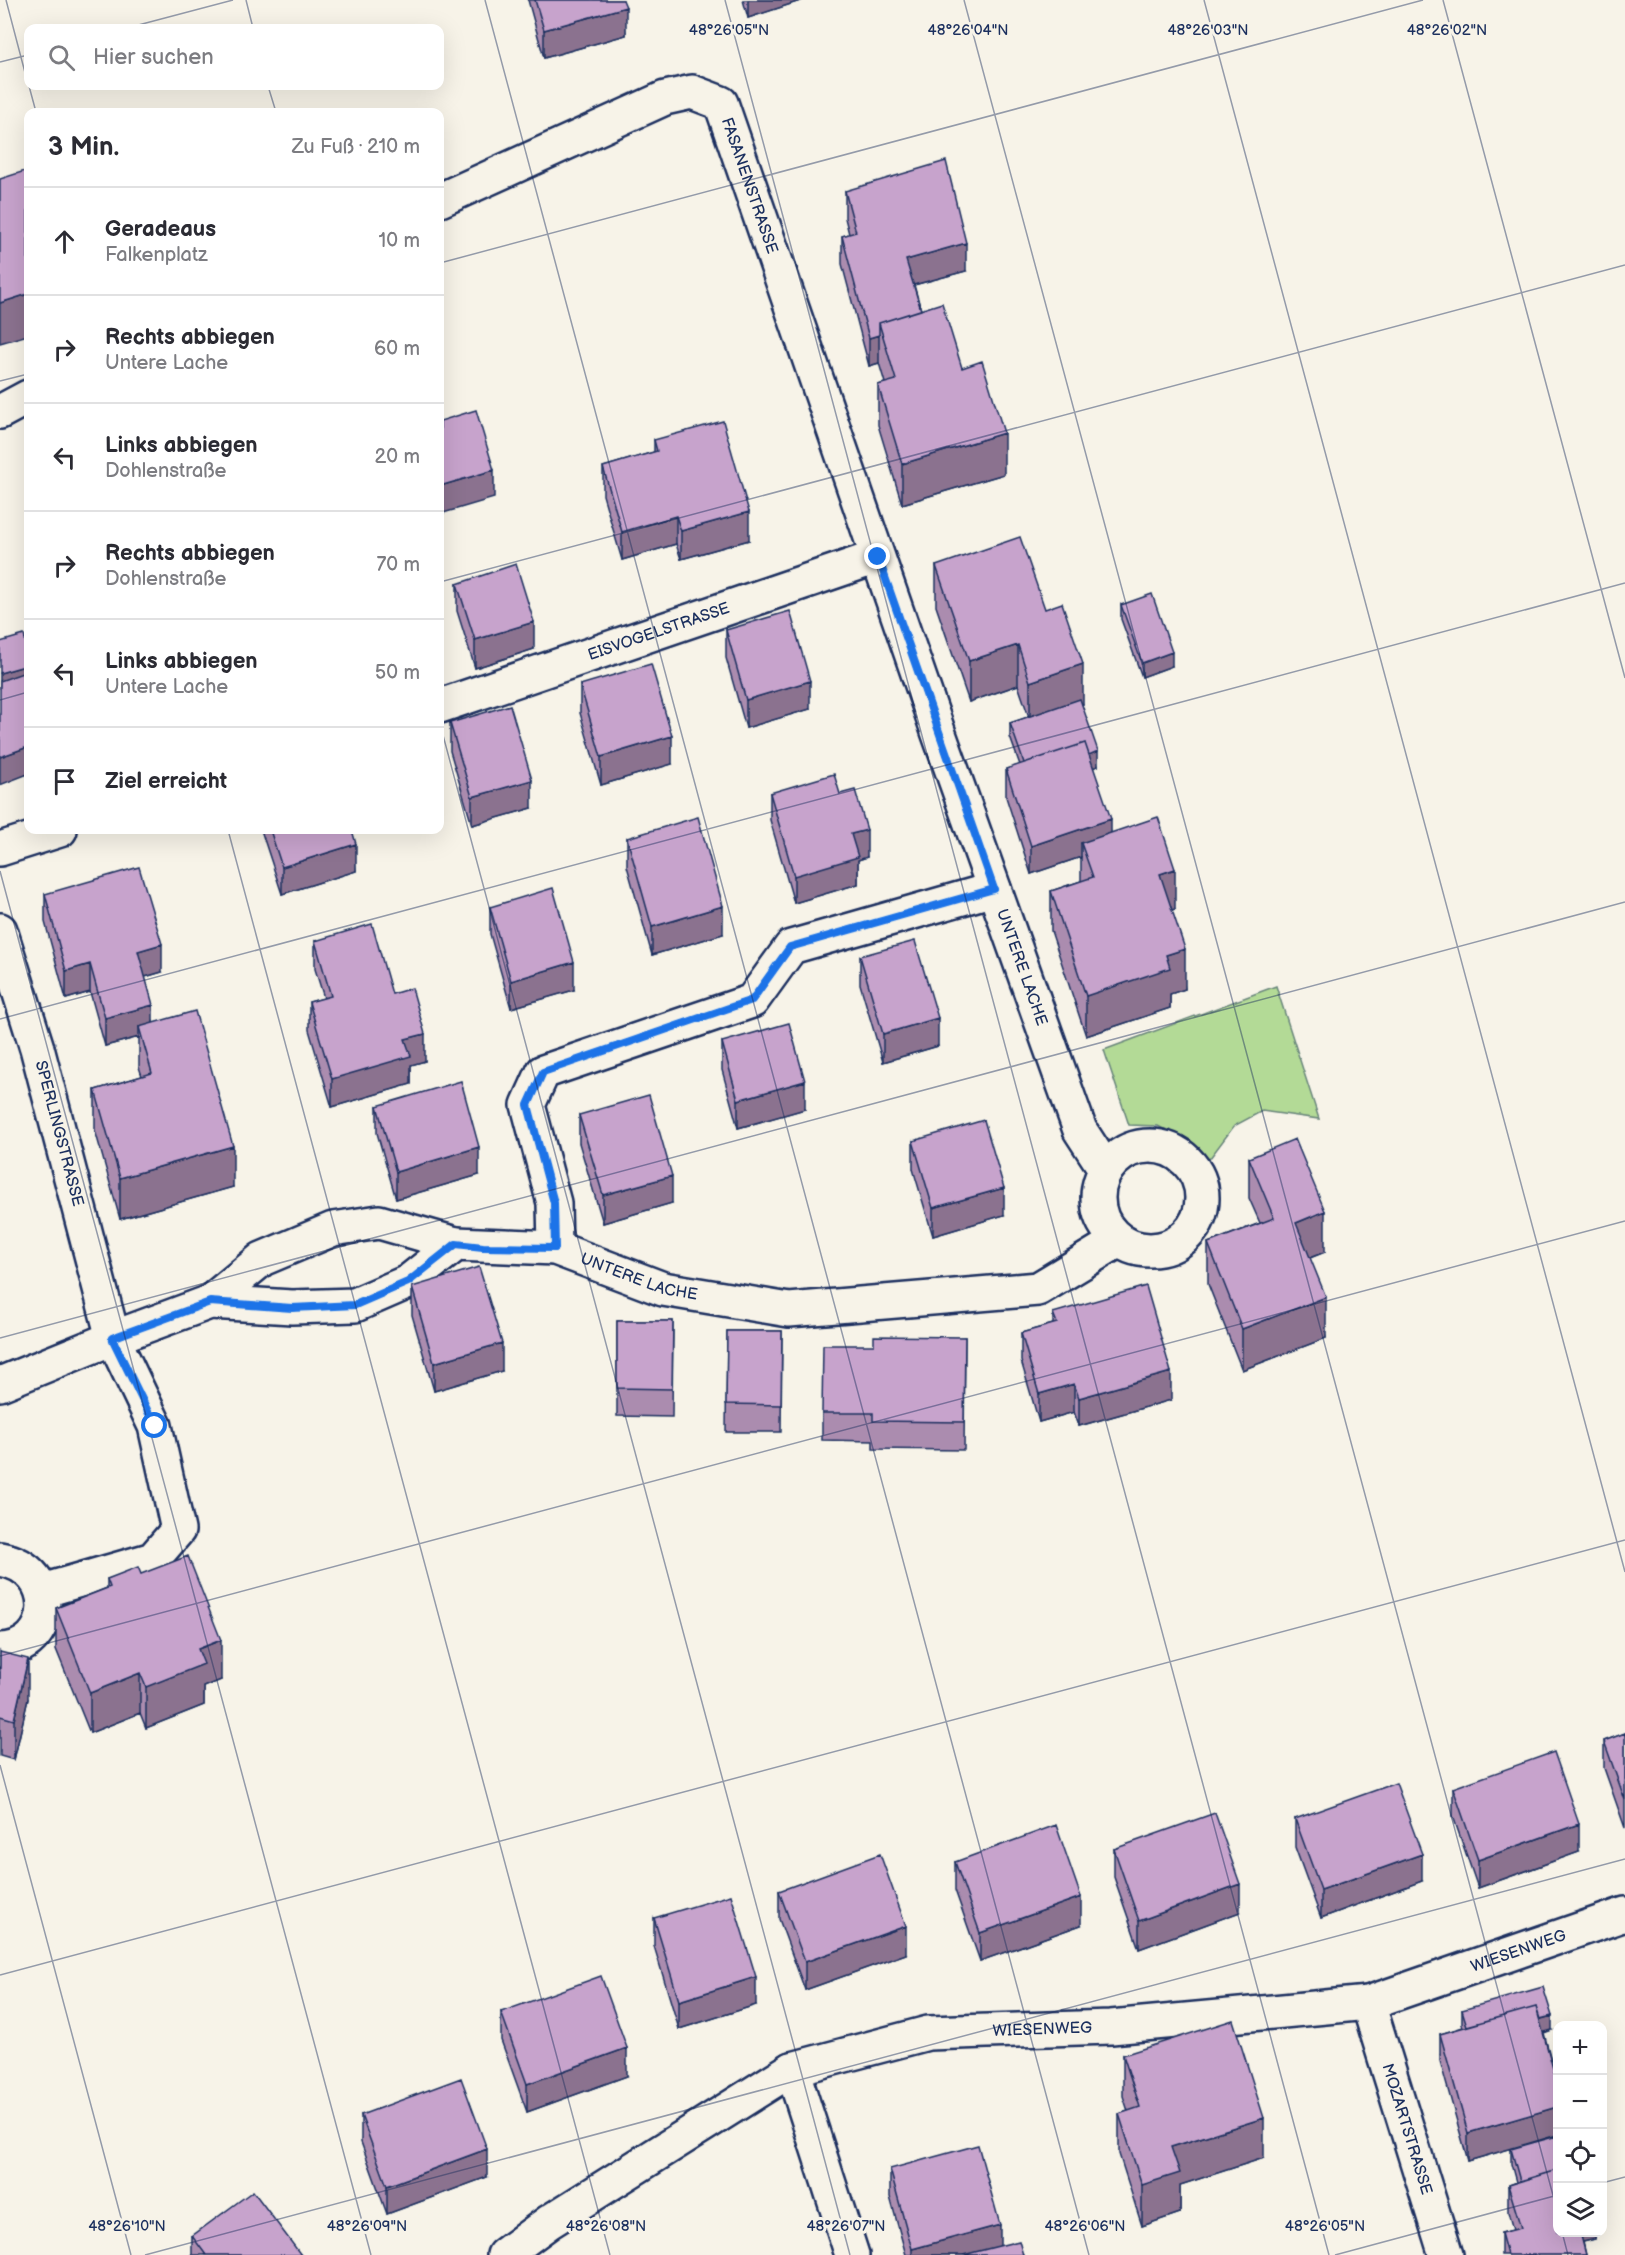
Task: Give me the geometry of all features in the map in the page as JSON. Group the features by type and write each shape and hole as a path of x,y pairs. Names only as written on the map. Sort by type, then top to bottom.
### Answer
{"street":[{"name":"FASANENSTRASSE","path":"444,198 665,98 692,92 721,103 878,557"},
{"path":"0,412 24,399"},
{"name":"EISVOGELSTRASSE","path":"444,705 878,557"},
{"name":"UNTERE LACHE","path":"878,557 1080,1130 1106,1170"},
{"path":"0,849 47,834"},
{"path":"555,1248 554,1203 528,1105 543,1072 752,1000 790,947 994,889"},
{"name":"SPERLINGSTRASSE","path":"0,930 37,1048 112,1338 155,1426 178,1530 153,1559 42,1591"},
{"path":"1148,1146 1165,1148 1180,1156 1192,1168 1200,1183 1199,1215 1191,1229 1180,1240 1165,1247 1149,1249 1133,1247 1119,1240 1108,1229 1100,1215 1099,1184 1106,1170 1117,1157 1131,1149 1148,1146"},
{"name":"UNTERE LACHE","path":"210,1302 262,1259 333,1229 379,1222 456,1244 483,1247 555,1248 663,1289 789,1310 1038,1289 1119,1240"},
{"path":"0,1384 112,1338 210,1302 292,1308 355,1305 408,1282 456,1244"},
{"path":"0,1559 25,1567 35,1578 42,1591 45,1607 41,1622 33,1635 21,1645 0,1650"},
{"name":"WIESENWEG","path":"504,2255 549,2222 792,2069 928,2033 1111,2027 1368,2003 1625,1914"},
{"name":"MOZARTSTRASSE","path":"1368,2003 1446,2255"},
{"path":"792,2069 852,2255"}],"green space":[{"path":"1276,986 1319,1119 1262,1111 1234,1126 1207,1162 1186,1140 1158,1126 1129,1125 1104,1050"}],"building":[{"path":"535,0 623,0 626,7 544,30"},
{"path":"946,161 966,243 906,260 921,310 879,323 879,335 869,338 842,236 856,232 845,191"},
{"path":"24,171 24,295 0,303 0,179"},
{"path":"942,303 962,368 982,361 1004,433 902,464 878,385 896,380 879,323"},
{"path":"476,410 494,470 444,485 444,420"},
{"path":"723,421 749,512 681,531 676,516 622,532 603,467 657,451 654,440"},
{"path":"1020,537 1045,609 1062,603 1083,664 1030,682 1018,645 969,661 936,566"},
{"path":"516,564 534,622 475,640 457,584"},
{"path":"1152,594 1172,652 1142,663 1121,605"},
{"path":"790,611 810,681 746,700 726,630"},
{"path":"24,635 24,666 0,673 0,642"},
{"path":"651,664 672,736 601,757 580,685"},
{"path":"24,672 24,748 0,757 0,681"},
{"path":"1080,699 1098,751 1089,755 1085,743 1024,763 1010,723"},
{"path":"510,705 532,780 472,797 450,723"},
{"path":"1085,743 1111,819 1031,846 1006,769"},
{"path":"834,774 840,794 855,790 867,830 851,834 858,857 794,876 770,793"},
{"path":"698,817 723,906 652,927 627,838"},
{"path":"1158,817 1175,869 1160,874 1185,949 1166,955 1170,968 1086,996 1051,891 1093,877 1081,843"},
{"path":"271,834 353,834 356,844 282,867"},
{"path":"139,867 162,944 138,951 153,1005 105,1018 90,964 66,971 45,894"},
{"path":"553,888 574,962 511,981 490,907"},
{"path":"372,924 392,994 412,988 425,1034 405,1039 411,1056 332,1079 309,1002 331,996 315,941"},
{"path":"915,941 938,1018 883,1034 860,956"},
{"path":"195,1011 233,1146 120,1178 95,1090 152,1073 139,1027"},
{"path":"789,1023 805,1081 738,1100 722,1042"},
{"path":"461,1081 479,1147 396,1172 377,1106"},
{"path":"649,1095 672,1176 603,1195 579,1115"},
{"path":"984,1120 1004,1188 933,1208 913,1141"},
{"path":"1295,1139 1325,1211 1296,1223 1326,1297 1242,1329 1208,1243 1274,1218 1249,1158"},
{"path":"479,1267 502,1343 434,1363 412,1287"},
{"path":"1146,1286 1171,1372 1079,1398 1074,1384 1039,1394 1021,1333 1057,1323 1053,1313"},
{"path":"617,1321 673,1321 672,1389 617,1388"},
{"path":"727,1331 782,1331 781,1405 726,1404"},
{"path":"874,1336 965,1337 964,1422 873,1421 873,1413 822,1413 823,1345 874,1345"},
{"path":"188,1556 221,1640 198,1649 204,1664 146,1687 140,1673 90,1693 56,1608 110,1587 107,1579 138,1567 141,1574"},
{"path":"0,1652 28,1659 14,1720 0,1716"},
{"path":"1625,1733 1625,1800 1604,1741"},
{"path":"1554,1752 1579,1824 1478,1860 1453,1788"},
{"path":"1396,1783 1422,1854 1321,1890 1295,1819"},
{"path":"1215,1813 1240,1884 1139,1921 1114,1849"},
{"path":"1056,1825 1081,1897 980,1933 955,1862"},
{"path":"880,1854 906,1926 805,1962 779,1891"},
{"path":"731,1895 756,1977 679,2001 654,1918"},
{"path":"601,1976 627,2048 527,2084 501,2012"},
{"path":"1543,1987 1552,2016 1540,2019 1536,2007 1467,2026 1462,2010"},
{"path":"1536,2007 1553,2069 1553,2108 1468,2133 1440,2034"},
{"path":"1233,2020 1264,2118 1171,2147 1180,2173 1142,2185 1119,2114 1140,2107 1123,2055"},
{"path":"461,2078 487,2149 387,2186 361,2115"},
{"path":"1553,2137 1553,2171 1520,2181 1511,2149"},
{"path":"978,2145 1000,2225 912,2249 890,2169"},
{"path":"1553,2171 1553,2237 1581,2237 1586,2255 1507,2255 1501,2233 1521,2228 1508,2185"},
{"path":"253,2191 301,2255 206,2255 192,2236"},
{"path":"1019,2241 1023,2255 963,2255"}],"route":[{"path":"155,1426 112,1338 210,1302 292,1308 355,1305 408,1282 456,1244 483,1247 555,1248 554,1203 528,1105 543,1072 752,1000 790,947 994,889 878,557"}]}
